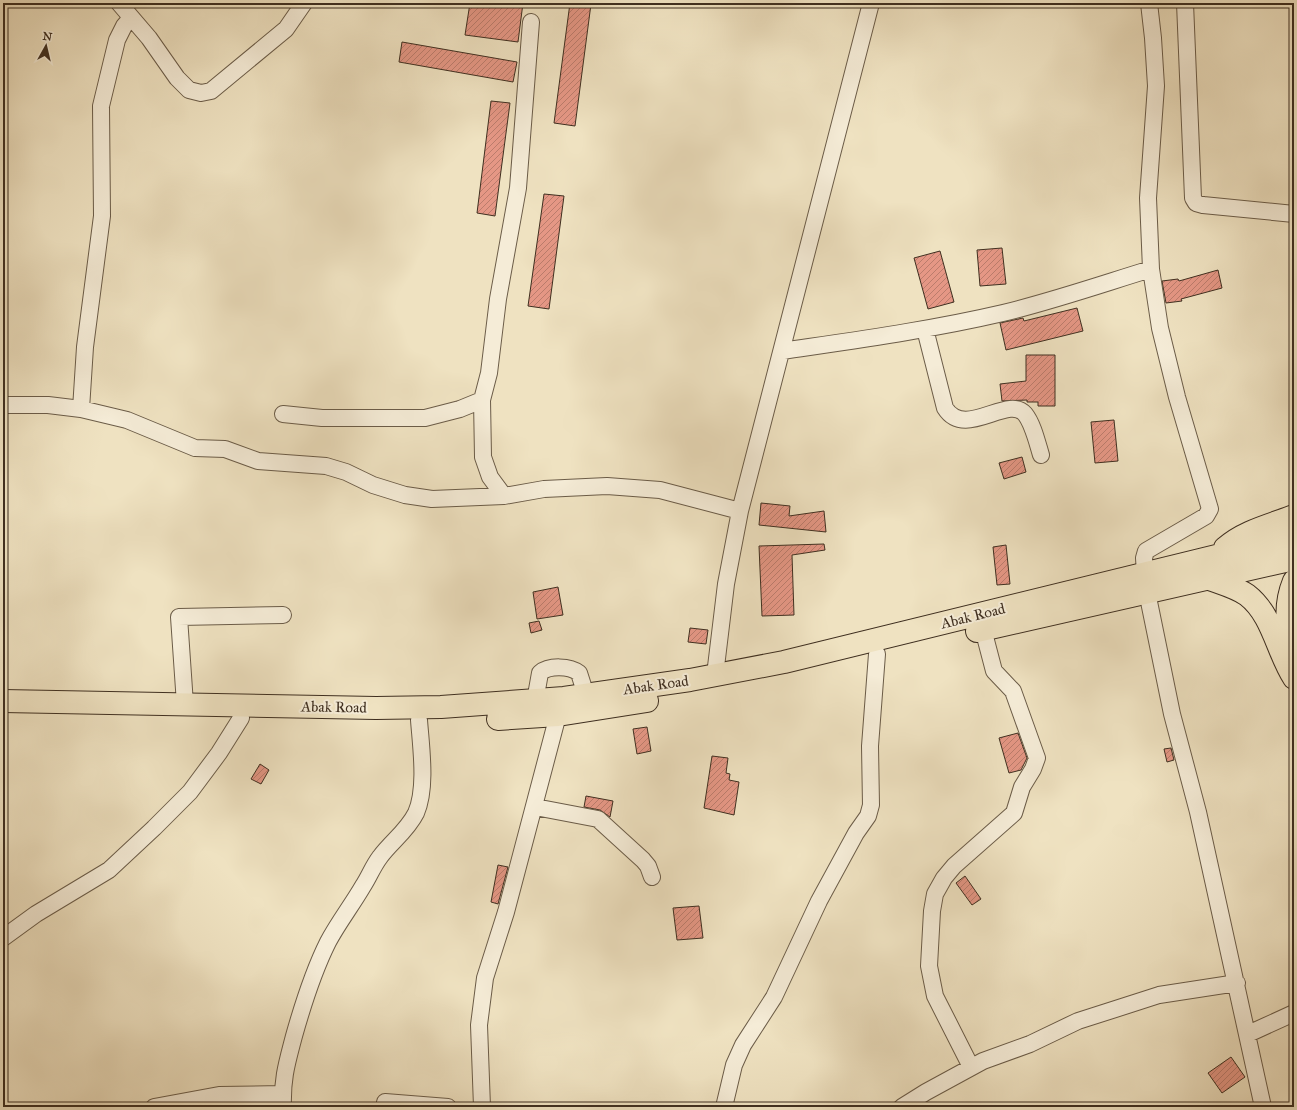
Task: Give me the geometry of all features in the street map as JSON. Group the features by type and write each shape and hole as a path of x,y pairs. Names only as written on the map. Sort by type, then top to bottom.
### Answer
{"highway":[{"path":"1215,557 1232,542 1250,532 1294,516"},
{"name":"Abak Road","path":"3,701 185,710 240,718 419,720 494,719 558,715 753,683 983,629 1146,583 1215,557 1294,538"},
{"name":"Abak Road","path":"3,716 185,710 434,707 535,701 586,695 715,675 784,662 1146,583 1207,578 1294,559"},
{"path":"1207,578 1247,595 1257,606 1267,620 1294,678"},
{"path":"1294,581 1287,601 1287,616 1294,646"}],"street":[{"path":"118,3 149,38 177,78 189,90 201,93 211,91 286,28 304,3"},
{"path":"715,675 726,584 740,511 871,3"},
{"path":"1149,3 1156,86 1148,198 1150,269 1160,328 1177,397 1210,509 1206,516 1146,551 1144,558 1146,583 1172,714 1198,812 1237,983 1263,1107"},
{"path":"1186,3 1193,198 1196,203 1202,205 1294,214"},
{"path":"81,409 85,347 102,216 101,106 117,40 124,26 131,18"},
{"path":"504,496 490,477 483,457 482,400 489,373 498,299 518,188 531,22"},
{"path":"782,350 925,329 1003,313 1067,296 1150,269"},
{"path":"925,329 945,408 948,414 954,418 965,421 1008,410 1018,410 1024,413 1029,422 1042,455"},
{"path":"283,414 322,418 425,418 460,409 482,400"},
{"path":"3,405 48,405 81,409 127,420 172,440 195,448 225,449 258,461 326,466 346,472 373,485 405,495 432,499 504,496 544,489 607,486 660,490 740,511"},
{"path":"185,710 179,617 283,615"},
{"path":"970,1067 935,996 929,966 934,900 944,878 954,866 1014,813 1022,787 1033,769 1036,758 1013,692 994,671 983,629"},
{"path":"724,1107 734,1065 743,1045 774,998 819,901 856,833 868,816 871,805 870,746 877,654"},
{"path":"535,701 540,673 554,668 572,669 579,673 586,695"},
{"path":"482,1107 479,1025 485,978 506,912 535,807 558,715"},
{"path":"3,938 36,914 109,870 190,792 219,753 240,718"},
{"path":"154,1107 219,1095 283,1100 283,1081 287,1060 303,1003 328,941 368,879 379,858 402,834 416,813 420,794 422,763 419,720"},
{"path":"535,807 598,819 643,860 648,866 652,877"},
{"path":"902,1107 970,1067 1030,1044 1078,1021 1159,995 1237,983"},
{"path":"1248,1034 1294,1013"},
{"path":"385,1102 448,1107"}],"building":[{"path":"470,3 523,3 518,42 465,35"},
{"path":"570,3 591,4 575,126 554,123"},
{"path":"402,42 517,62 513,82 399,62"},
{"path":"491,101 510,103 495,216 477,213"},
{"path":"544,194 564,196 549,309 528,306"},
{"path":"1002,248 1006,284 980,286 977,250"},
{"path":"940,251 954,302 928,309 914,258"},
{"path":"1218,270 1222,288 1181,299 1182,301 1166,303 1162,281 1178,279 1179,281"},
{"path":"1077,308 1083,331 1006,350 1000,323 1023,318 1024,321"},
{"path":"1026,355 1055,355 1055,406 1038,406 1038,402 1027,402 1027,400 1002,401 1000,384 1026,381"},
{"path":"1114,420 1118,461 1095,463 1091,422"},
{"path":"1022,457 1026,472 1004,479 999,463"},
{"path":"761,503 790,506 789,516 824,511 826,532 759,525"},
{"path":"824,544 825,550 792,555 794,615 762,616 759,546"},
{"path":"1006,545 1010,584 997,585 993,547"},
{"path":"558,587 563,615 537,619 533,592"},
{"path":"539,621 542,630 531,633 529,623"},
{"path":"690,628 708,630 706,644 688,642"},
{"path":"647,727 651,751 637,754 633,729"},
{"path":"1018,733 1027,758 1021,770 1009,773 999,738"},
{"path":"1171,748 1174,760 1167,762 1164,749"},
{"path":"712,756 728,758 726,773 730,774 729,780 739,782 734,815 704,808"},
{"path":"260,764 269,770 261,784 251,779"},
{"path":"586,796 613,801 610,817 600,810 584,807"},
{"path":"498,865 508,867 498,904 491,902"},
{"path":"965,876 981,899 972,905 956,883"},
{"path":"699,906 703,938 677,940 673,908"},
{"path":"1231,1057 1245,1077 1222,1093 1208,1073"}]}
